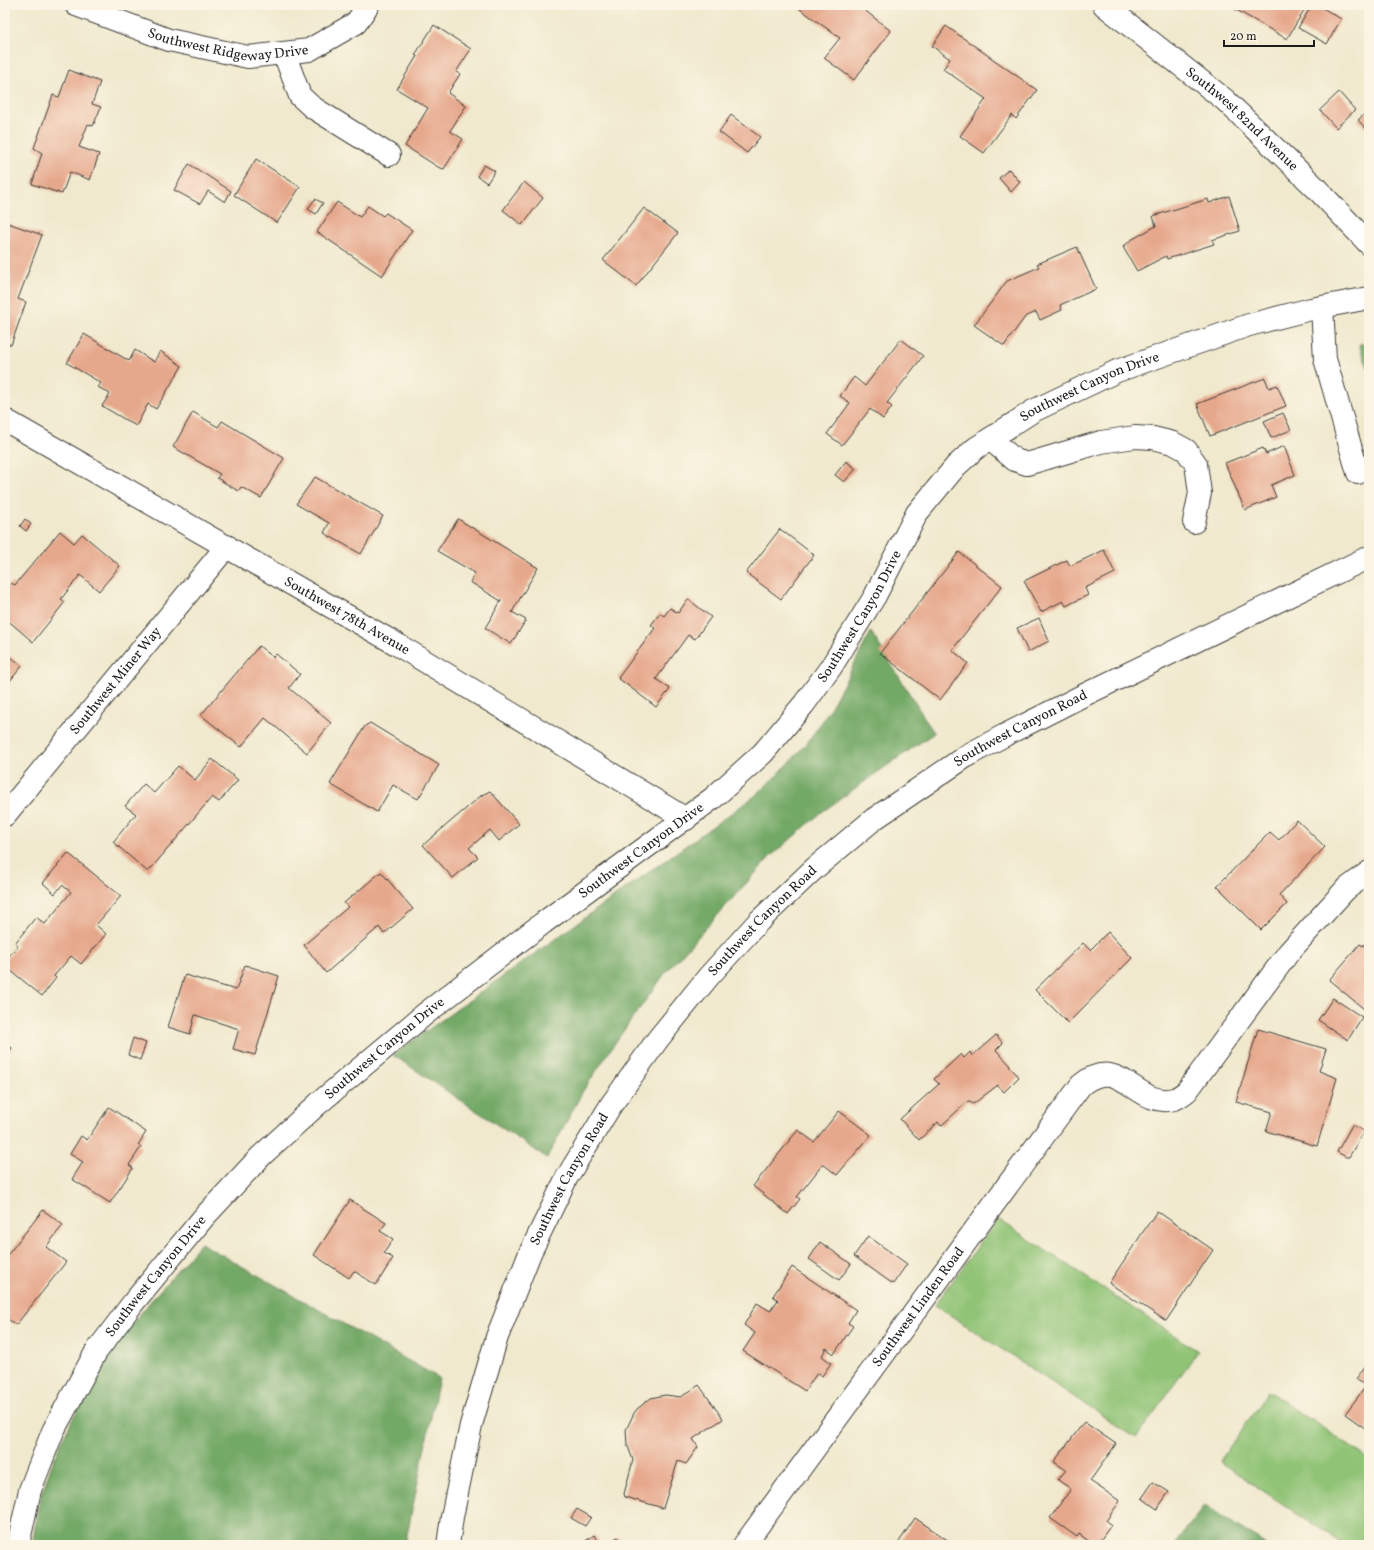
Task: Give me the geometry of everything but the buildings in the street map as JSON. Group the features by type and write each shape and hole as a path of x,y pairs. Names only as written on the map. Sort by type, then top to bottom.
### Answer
{"street":[{"name":"Southwest Ridgeway Drive","path":"76,5 169,40 248,57 309,50 356,23 368,5"},
{"name":"Southwest 82nd Avenue","path":"1104,5 1225,100 1316,188 1369,244"},
{"path":"284,53 300,96 312,108 389,155"},
{"name":"Southwest Canyon Drive","path":"18,1545 30,1490 53,1430 96,1352 133,1303 204,1216 262,1156 313,1108 419,1019 543,923 686,819 713,798 763,753 804,704 831,667 875,596 917,514 956,466 976,448 1033,411 1117,371 1249,325 1322,307 1369,298"},
{"path":"1322,307 1325,359 1358,473"},
{"name":"Southwest 78th Avenue","path":"5,420 398,645 686,819"},
{"path":"990,439 1014,460 1027,464 1101,442 1135,437 1153,438 1173,443 1186,450 1196,464 1200,493 1194,522"},
{"name":"Southwest Miner Way","path":"5,815 227,546"},
{"name":"Southwest Canyon Road","path":"448,1545 470,1425 497,1337 530,1253 564,1184 611,1105 658,1038 709,976 759,921 815,868 874,819 968,755 1080,697 1369,557"},
{"name":"Southwest Linden Road","path":"744,1545 1081,1085 1089,1078 1098,1074 1107,1074 1115,1076 1154,1099 1175,1099 1187,1091 1290,952 1345,890 1369,872"}],"green space":[{"path":"1359,344 1369,344 1369,371"},
{"path":"871,632 934,733 822,812 770,857 666,972 619,1037 583,1091 547,1158 393,1055 755,796 792,760 812,736 836,698"},
{"path":"998,1219 1198,1351 1136,1438 935,1305"},
{"path":"201,1243 439,1378 405,1545 33,1545 34,1530 44,1487 66,1432 86,1393 119,1341"},
{"path":"1268,1391 1369,1459 1369,1531 1360,1545 1344,1545 1220,1462"},
{"path":"1205,1505 1266,1545 1174,1545"}]}
